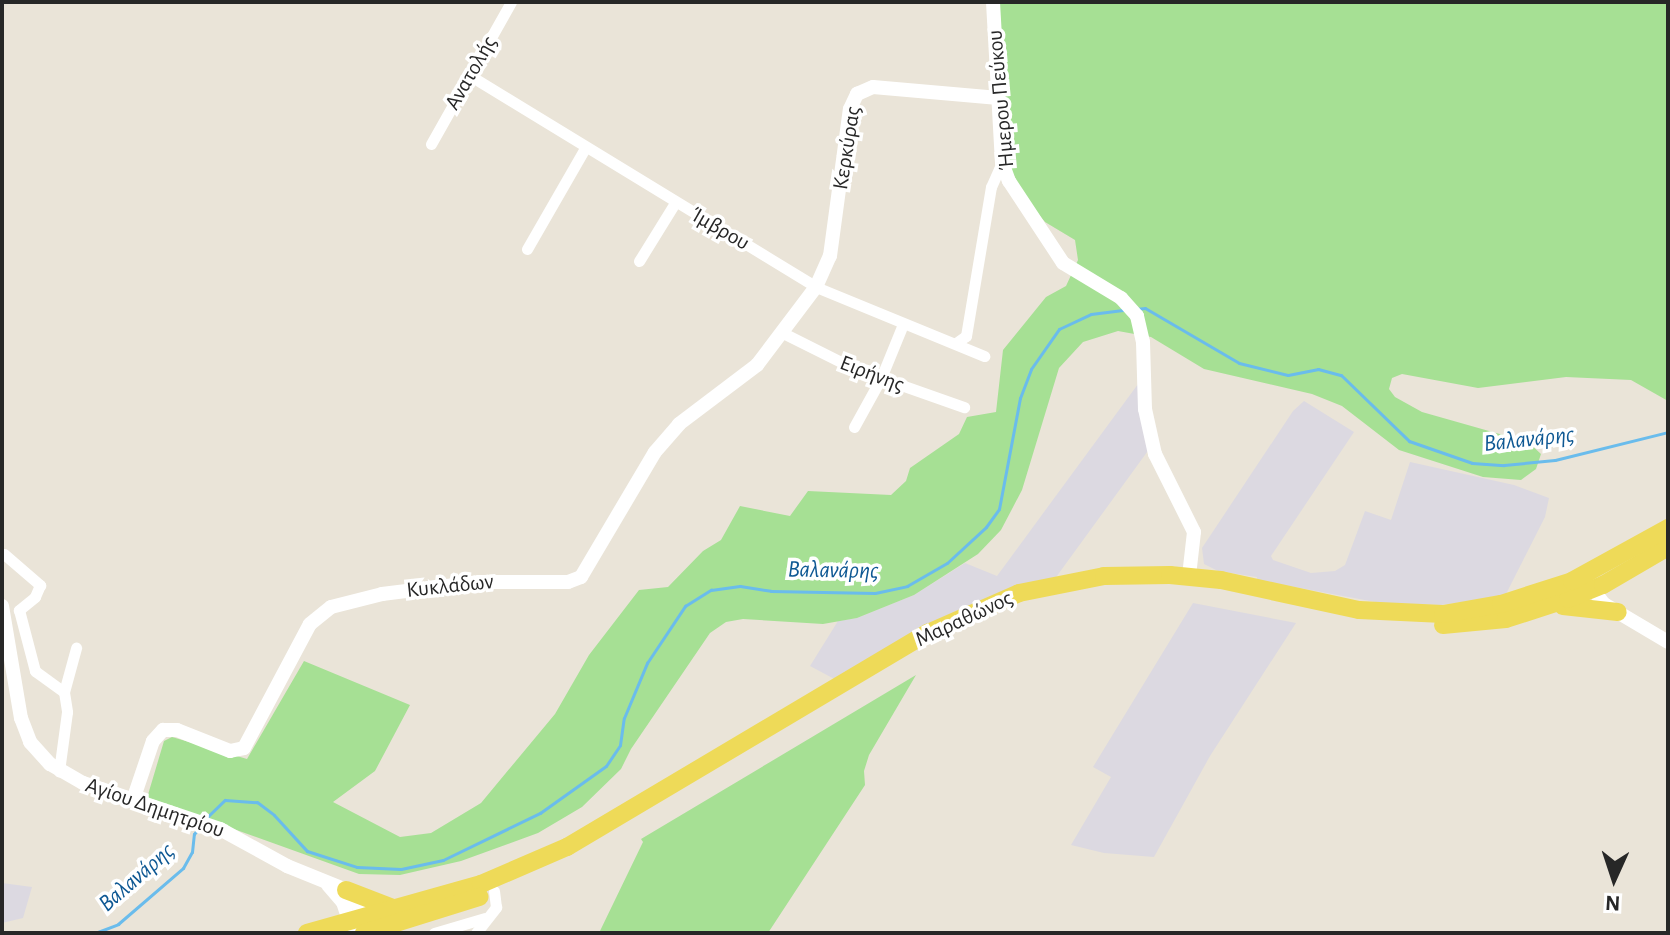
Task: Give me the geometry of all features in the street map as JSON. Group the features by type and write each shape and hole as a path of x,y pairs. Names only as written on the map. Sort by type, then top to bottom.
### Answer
{"main road":[{"name":"Μαραθώνος","path":"307,933 359,927 494,891 621,831 948,635 1004,609 1043,598 1120,586 1186,587 1339,619 1406,625 1506,619 1549,606 1594,580 1668,528"},
{"name":"Μαραθώνος","path":"359,927 393,908 481,884 567,847 928,633 990,603 1039,587 1104,576 1189,576 1341,608 1427,614 1501,604 1623,573 1668,547"},
{"path":"1549,606 1588,606 1623,613 1618,594 1623,573"},
{"path":"346,890 393,908"}],"street":[{"name":"Ανατολής","path":"431,144 511,2"},
{"name":"Ήμερου Πεύκου","path":"993,2 1002,162 1018,197 1063,263 1116,295 1137,316 1143,342 1145,409 1155,454 1194,532 1189,576"},
{"name":"Ίμβρου","path":"469,75 816,287 984,356"},
{"name":"Κερκύρας","path":"783,333 816,287 830,256 850,109 857,94 882,87 999,98"},
{"path":"527,249 585,148"},
{"path":"956,343 966,336 991,187 1002,162"},
{"path":"639,261 675,203"},
{"path":"854,427 881,378 903,324"},
{"name":"Ειρήνης","path":"783,333 881,378 964,407"},
{"name":"Κυκλάδων","path":"133,800 153,741 163,730 177,730 230,751 244,748 310,624 331,607 382,594 479,582 568,582 581,577 655,452 679,424 757,365 783,333"},
{"path":"4,554 40,585 35,597 19,610 21,629 35,671 64,692"},
{"path":"1594,580 1604,604 1668,642"},
{"name":"Αγίου Δημητρίου","path":"2,606 27,733 35,748 59,771 133,800 215,826 325,883 346,890"},
{"path":"59,771 67,712 64,692 76,648"},
{"name":"Αγίου Δημητρίου","path":"325,883 340,897 359,927"},
{"path":"346,890 359,927"},
{"path":"476,933 496,907 494,891"},
{"path":"434,933 485,918"}],"shaded area":[{"path":"1141,380 1150,448 1054,580 840,682 810,666 838,621 857,618 914,595 965,563 997,576"},
{"path":"1304,401 1354,432 1271,556 1273,560 1311,573 1335,571 1345,565 1365,511 1391,520 1410,462 1514,485 1549,498 1545,517 1505,596 1441,605 1381,603 1257,580 1257,577 1218,571 1204,564 1202,548 1293,411"},
{"path":"1193,603 1296,623 1210,756 1154,857 1104,853 1071,845 1111,777 1093,767"},
{"path":"2,883 32,887 23,918 2,923"}],"green space":[{"path":"999,2 1668,2 1668,401 1631,380 1566,377 1478,388 1402,374 1392,378 1389,389 1395,397 1422,412 1528,442 1541,454 1536,469 1521,480 1483,477 1399,450 1342,406 1312,394 1204,369 1151,337 1118,331 1083,342 1059,368 1022,490 1001,530 978,554 914,595 857,618 823,624 743,619 726,622 710,633 631,749 621,769 582,807 538,833 461,861 400,875 359,874 147,798 164,741 172,737 247,759 304,661 410,705 375,771 333,802 400,837 431,833 481,803 555,714 589,655 639,590 668,587 703,551 721,540 740,506 790,516 808,491 891,495 906,481 910,468 959,434 967,417 996,412 1003,350 1046,297 1066,286 1078,260 1075,240 1045,222 1024,197 1009,165"},
{"path":"916,675 869,755 864,771 865,785 768,933 599,933 643,842 641,839"}],"waterway":[{"name":"Βαλανάρης","path":"1136,309 1145,308 1239,363 1288,375 1318,369 1341,375 1409,441 1472,463 1504,465 1555,460 1668,432"},
{"name":"Βαλανάρης","path":"204,820 225,800 257,802 274,815 307,851 357,867 401,869 443,860 540,813 606,766 620,745 624,718 647,663 685,606 711,590 740,586 771,591 875,593 907,586 947,563 986,527 999,509 1020,398 1031,369 1059,329 1091,314 1125,310"},
{"name":"Βαλανάρης","path":"95,933 118,924 183,868 192,852 194,834 200,826"}]}
